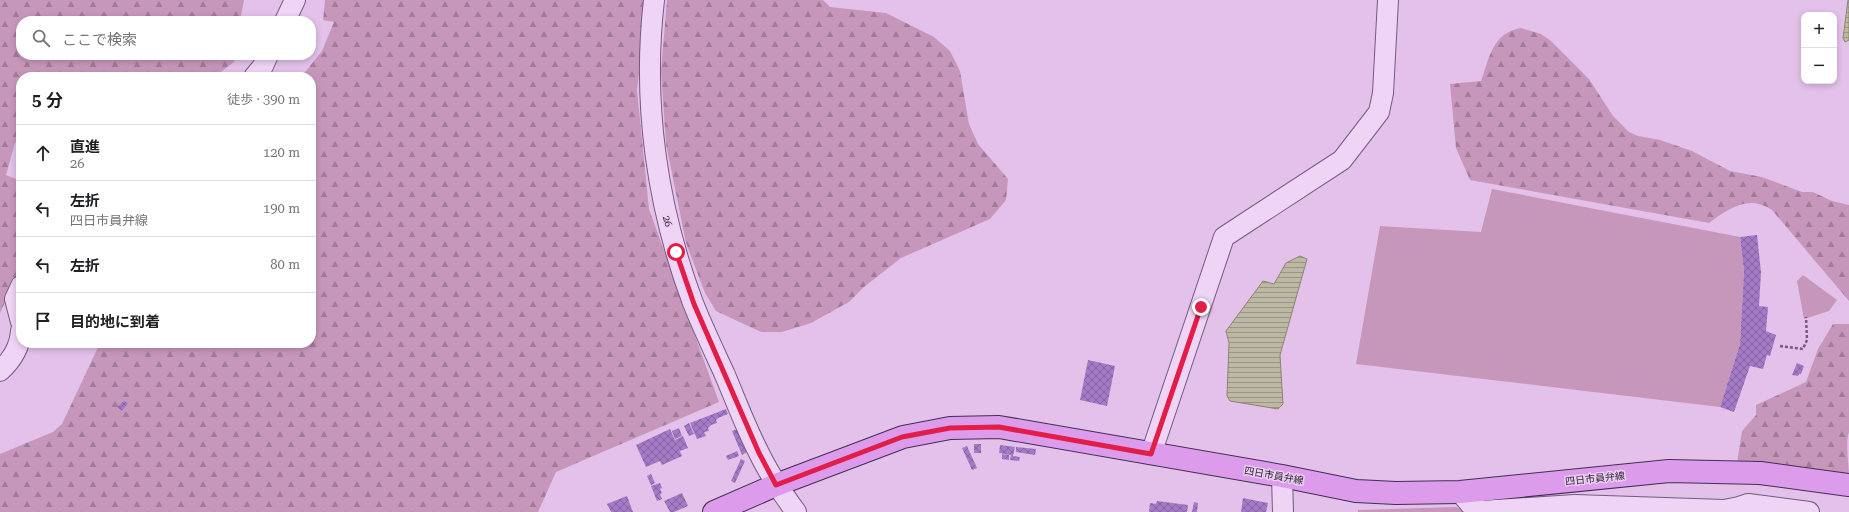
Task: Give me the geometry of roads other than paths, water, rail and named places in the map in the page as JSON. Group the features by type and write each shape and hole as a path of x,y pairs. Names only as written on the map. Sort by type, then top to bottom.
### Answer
{"main road":[{"name":"四日市員弁線","path":"714,512 776,485 902,437 950,428 999,427 1282,476 1356,491 1396,493 1460,492 1669,471 1760,473 1849,485"}],"street":[{"path":"287,16 295,0"},
{"name":"26","path":"654,0 649,77 654,147 661,193 676,252 694,304 759,453 776,485 796,512"},
{"path":"1151,454 1224,237 1342,160 1379,112 1383,93 1388,0"},
{"path":"258,72 266,60"},
{"path":"0,371 14,356 17,348"},
{"path":"1282,476 1283,512"},
{"path":"1460,492 1470,504 1481,511 1575,505 1724,510 1739,509 1748,504 1809,512"}]}
